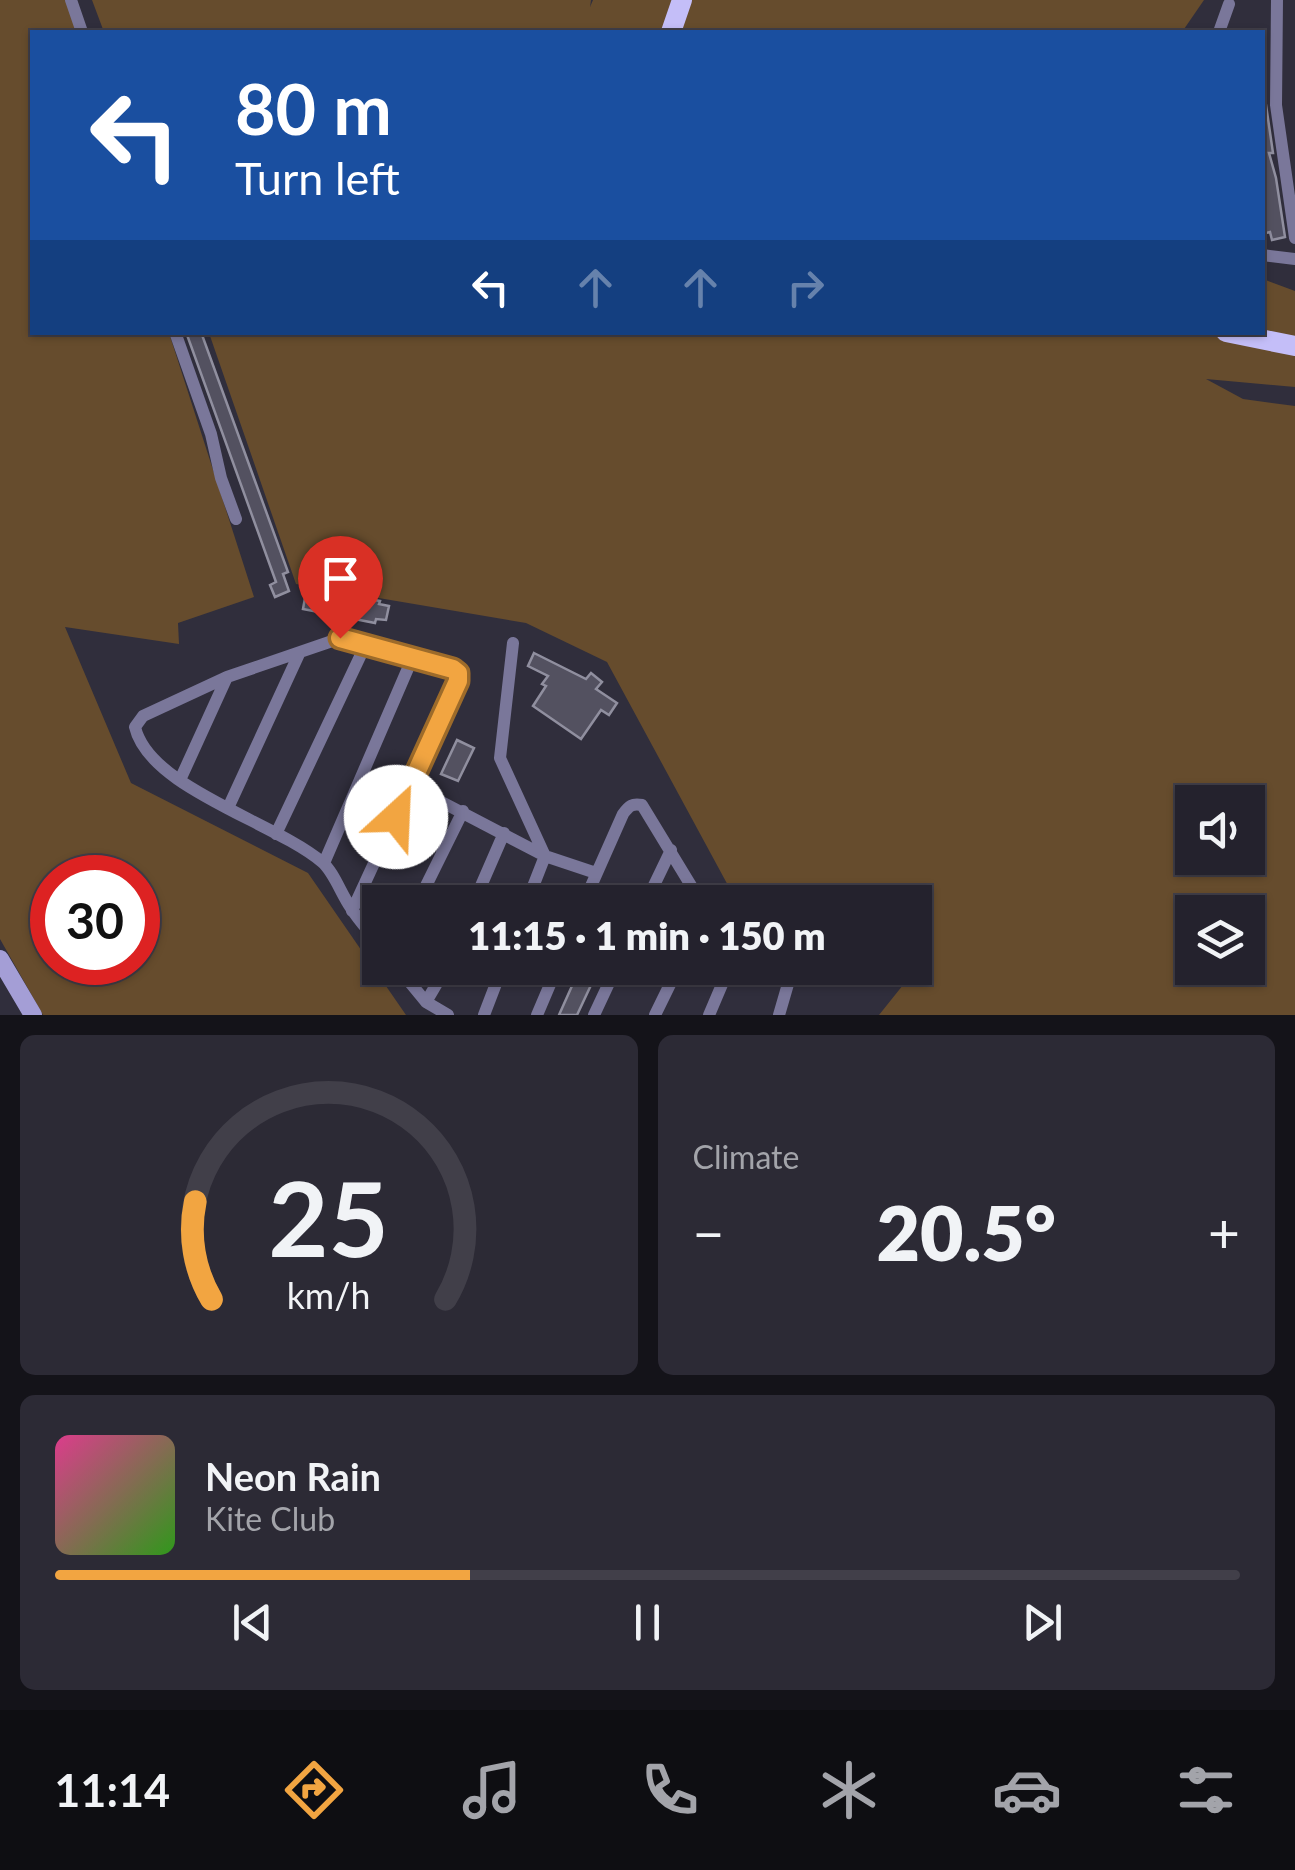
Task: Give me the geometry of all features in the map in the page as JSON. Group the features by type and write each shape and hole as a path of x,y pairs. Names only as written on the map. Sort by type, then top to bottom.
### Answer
{"main road":[{"path":"673,30 682,0"},
{"path":"1241,335 1295,346"}],"street":[{"path":"70,0 81,30"},
{"path":"1277,0 1276,105 1295,238"},
{"path":"1219,30 1232,1"},
{"path":"1265,255 1295,260"},
{"path":"176,335 236,519"},
{"path":"352,910 458,681 458,673 340,638 227,678 143,716 134,727 138,742 147,753 180,780 324,863 352,910 362,922"},
{"path":"512,643 500,758 544,856 533,885"},
{"path":"276,834 364,646"},
{"path":"228,808 298,654"},
{"path":"324,863 412,658"},
{"path":"180,780 227,678"},
{"path":"411,786 544,856 596,873"},
{"path":"591,885 630,805 642,806 691,885"},
{"path":"426,885 463,811"},
{"path":"481,885 504,833"},
{"path":"654,885 671,850"},
{"path":"0,959 34,1015"},
{"path":"412,985 426,1002 448,1015"},
{"path":"426,1002 436,985"},
{"path":"484,1015 495,985"},
{"path":"537,1015 549,985"},
{"path":"594,1015 608,985"},
{"path":"655,1015 670,985"},
{"path":"709,1015 722,985"},
{"path":"779,1015 788,985"}],"shaded area":[{"path":"0,0 67,0 79,30 30,30 30,335 170,335 254,597 178,623 179,644 65,627 131,783 308,873 362,951 362,985 385,985 406,1015 43,1015 0,939"},
{"path":"92,0 591,0 590,7 593,0 1204,0 1183,30 103,30"},
{"path":"1265,280 1295,291 1295,387 1206,379 1243,399 1295,406 1295,1015 879,1015 903,985 932,985 932,885 728,885 607,662 526,623 296,584 210,335 1265,335"}],"building":[{"path":"1265,105 1273,153 1269,153 1285,237 1272,240 1270,232 1265,233"},
{"path":"187,335 202,335 288,572 283,574 289,591 275,597 270,585 276,582"},
{"path":"307,587 380,601 379,604 389,606 386,620 376,619 375,623 303,609"},
{"path":"534,653 586,679 591,673 602,682 596,689 617,703 609,715 601,710 581,739 533,706 548,676 528,666"},
{"path":"457,740 474,748 458,781 441,774"},
{"path":"572,985 591,985 577,1015 559,1015"}],"route":[{"path":"340,638 458,673 458,681 396,817"}]}
